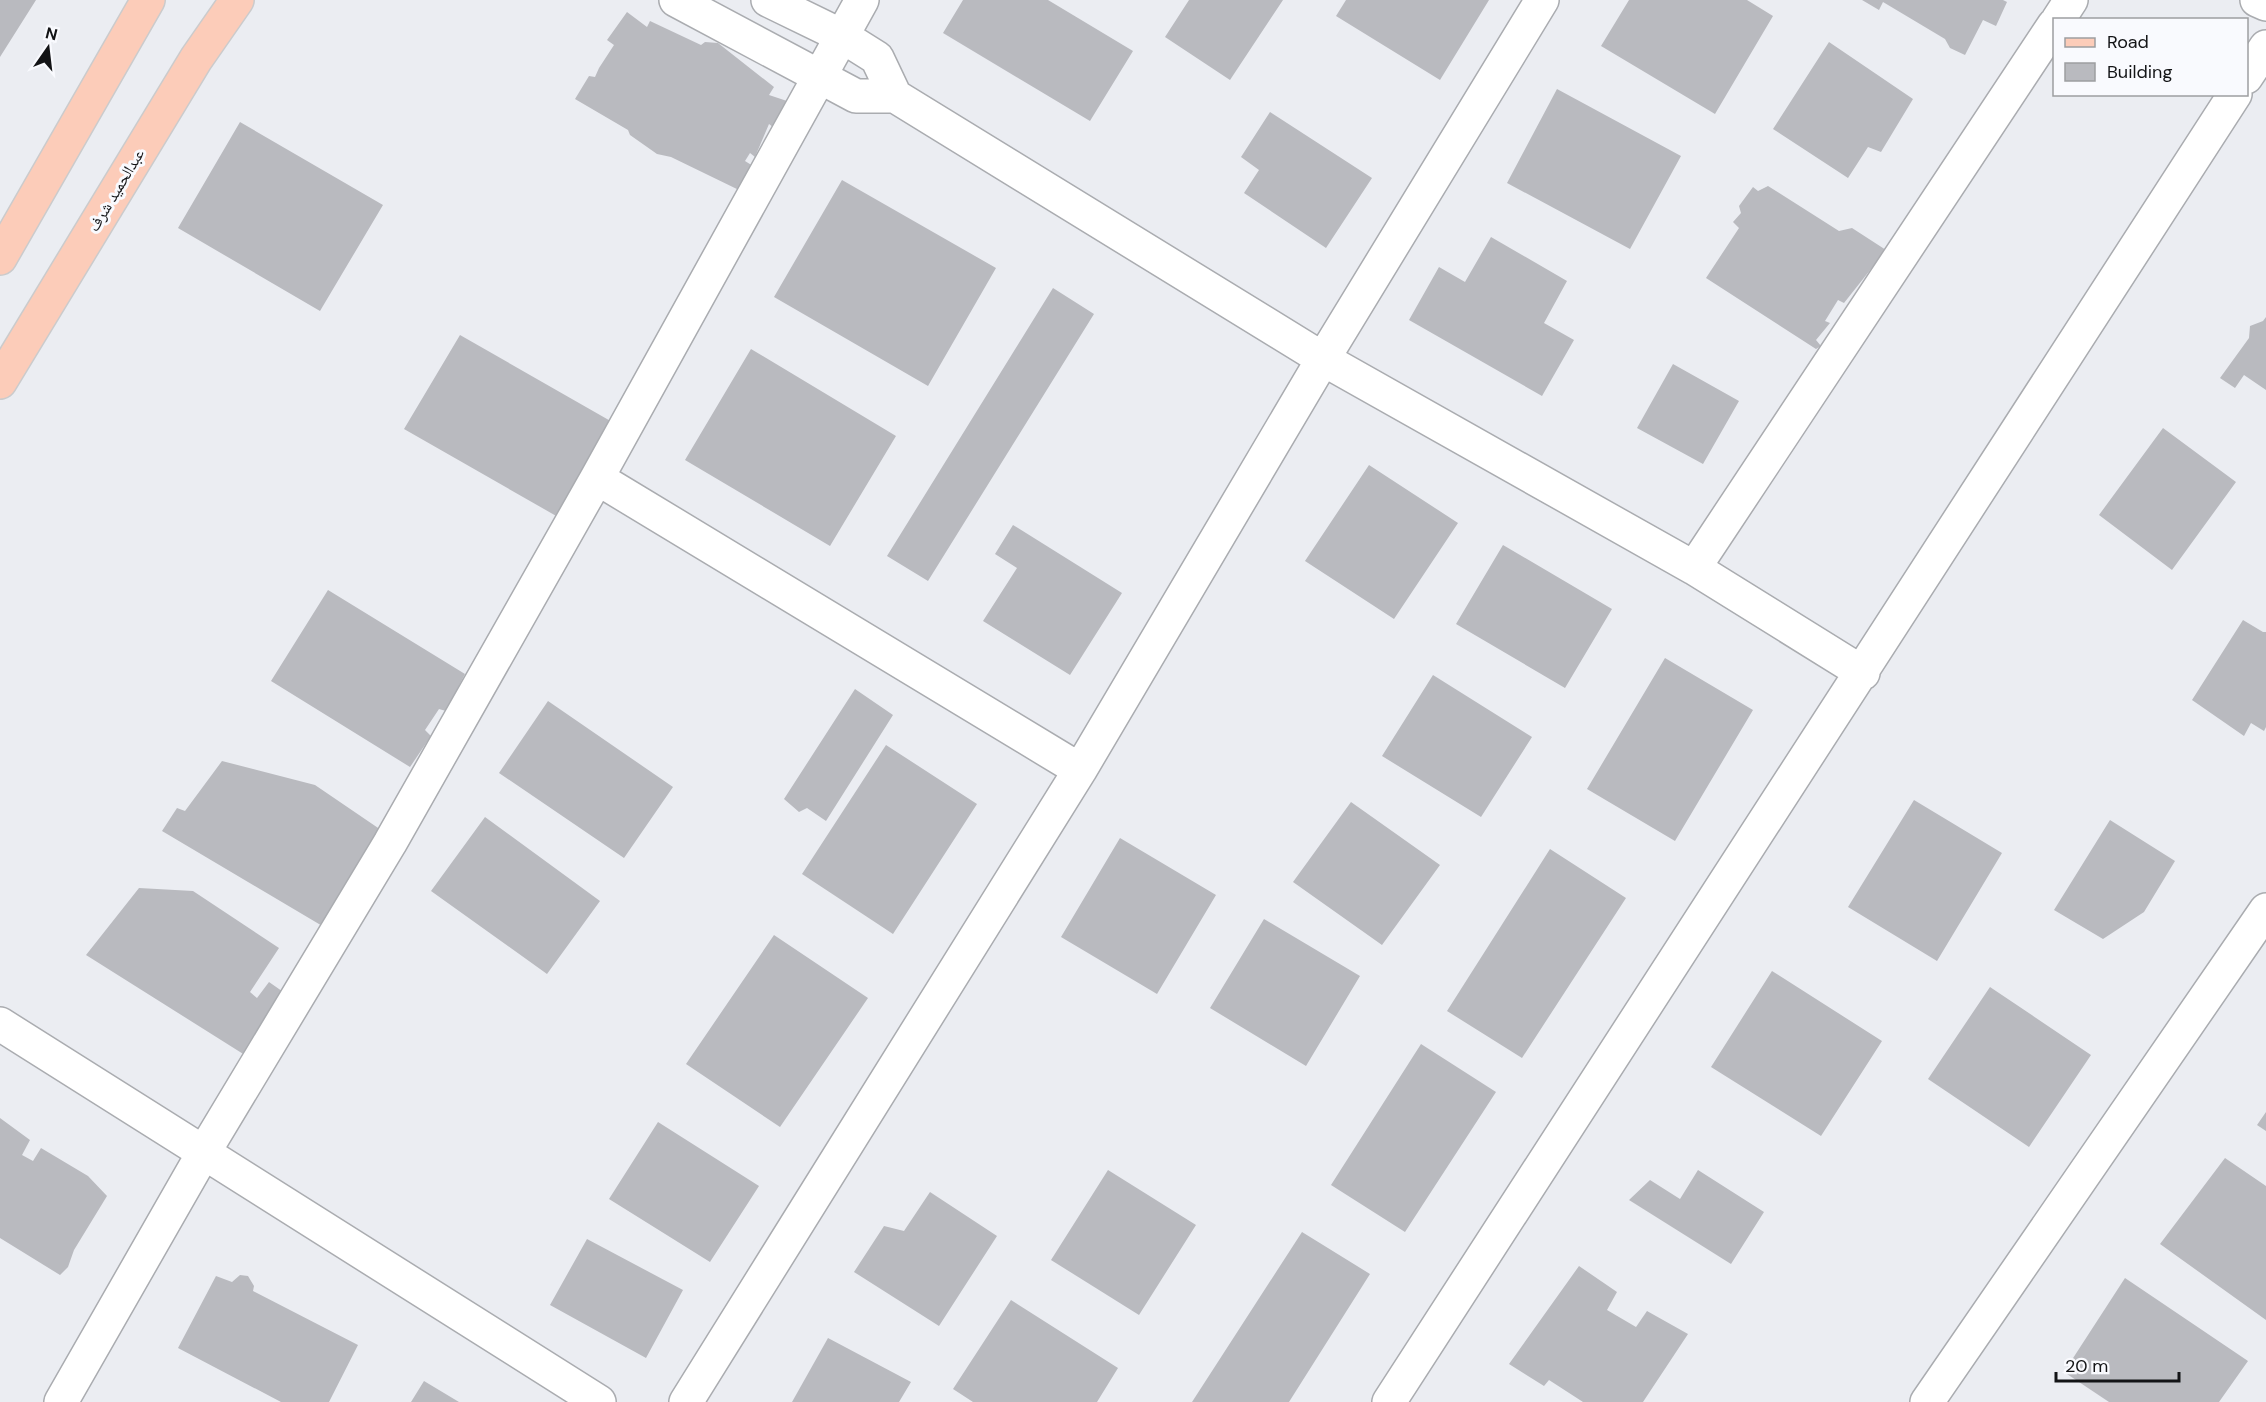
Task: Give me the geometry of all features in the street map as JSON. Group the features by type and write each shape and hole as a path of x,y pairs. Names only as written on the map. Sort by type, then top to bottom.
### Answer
{"main road":[{"path":"0,258 148,0"},
{"name":"عبدالحميد شرف","path":"0,382 196,59 237,0"}],"street":[{"path":"676,0 856,96 895,96 1323,358 1694,568 1863,673"},
{"path":"768,0 842,36 877,58 895,96"},
{"path":"62,1402 204,1152 390,843 597,478 862,0"},
{"path":"686,1402 1080,770 1323,358 1542,0"},
{"path":"2059,18 2071,0"},
{"path":"2257,0 2266,4"},
{"path":"1694,568 2053,28"},
{"path":"2248,75 2266,47"},
{"path":"1397,1399 2234,96"},
{"path":"597,478 1080,770"},
{"path":"1927,1402 2266,910"},
{"path":"0,1024 600,1402"}],"building":[{"path":"0,0 36,0 0,57"},
{"path":"963,0 1048,0 1133,51 1090,121 943,33"},
{"path":"1189,0 1283,0 1230,80 1165,37"},
{"path":"1346,0 1489,0 1440,80 1336,16"},
{"path":"1629,0 1747,0 1773,16 1715,114 1601,46"},
{"path":"1862,0 2003,0 2007,2 1996,26 1983,20 1965,55 1950,48 1945,39 1883,2 1879,10"},
{"path":"627,12 647,27 650,21 701,45 705,42 718,43 774,87 769,95 793,103 778,131 769,124 755,157 750,153 745,161 753,166 741,191 671,157 657,154 630,135 628,130 575,99 589,76 595,77 614,45 607,40"},
{"path":"1829,42 1913,99 1881,152 1868,147 1848,178 1773,129"},
{"path":"1557,89 1681,156 1630,249 1507,183"},
{"path":"1270,112 1372,178 1326,248 1244,193 1259,170 1241,157"},
{"path":"240,122 383,205 320,311 178,228"},
{"path":"842,180 996,268 928,386 774,297"},
{"path":"1768,186 1839,231 1852,228 1886,250 1844,303 1838,300 1825,321 1830,323 1816,340 1821,346 1816,349 1706,278 1739,228 1733,222 1741,213 1739,206 1753,187 1758,191"},
{"path":"1491,237 1567,281 1544,323 1574,340 1542,396 1409,320 1439,267 1465,282"},
{"path":"1053,288 1094,314 928,581 887,556"},
{"path":"2266,317 2266,390 2244,375 2235,388 2220,378 2249,338 2250,326 2263,321"},
{"path":"460,335 621,427 565,521 404,429"},
{"path":"751,349 896,436 830,546 685,460"},
{"path":"1673,364 1739,401 1703,464 1637,428"},
{"path":"2163,428 2236,482 2172,570 2099,515"},
{"path":"1369,465 1458,523 1394,619 1305,561"},
{"path":"1013,525 1122,593 1070,675 983,621 1017,568 995,554"},
{"path":"1503,545 1612,609 1565,688 1456,624"},
{"path":"328,590 465,674 446,711 439,709 425,730 431,736 410,767 271,681"},
{"path":"2243,620 2266,632 2266,727 2264,731 2251,723 2244,736 2192,700"},
{"path":"1665,658 1753,710 1675,841 1587,789"},
{"path":"1433,675 1532,737 1481,817 1382,756"},
{"path":"855,689 893,715 826,821 807,808 799,812 784,799"},
{"path":"548,701 673,787 624,858 499,773"},
{"path":"886,745 977,804 893,934 802,874"},
{"path":"222,761 315,785 384,832 342,912 333,906 324,927 162,831 177,808 185,811"},
{"path":"1914,800 2002,853 1937,961 1848,907"},
{"path":"1351,802 1440,865 1382,945 1293,882"},
{"path":"485,817 600,901 547,974 431,891"},
{"path":"2110,820 2175,861 2144,912 2103,939 2054,910"},
{"path":"1120,838 1216,895 1157,994 1061,937"},
{"path":"1550,849 1626,898 1522,1058 1447,1011"},
{"path":"139,888 193,891 279,948 250,992 257,998 269,982 289,996 248,1057 86,955"},
{"path":"1264,919 1360,976 1306,1066 1210,1008"},
{"path":"774,935 868,998 780,1127 686,1064"},
{"path":"1772,971 1882,1041 1821,1136 1711,1067"},
{"path":"1990,987 2091,1055 2029,1147 1928,1079"},
{"path":"1421,1044 1496,1092 1405,1232 1331,1185"},
{"path":"2266,1112 2266,1131 2257,1125"},
{"path":"0,1118 30,1140 22,1155 33,1161 41,1148 88,1176 107,1196 74,1250 68,1267 60,1275 0,1238"},
{"path":"658,1122 759,1186 710,1262 609,1199"},
{"path":"2225,1158 2266,1186 2266,1320 2160,1244"},
{"path":"1108,1170 1196,1225 1139,1315 1051,1260"},
{"path":"1698,1170 1764,1212 1731,1264 1629,1200 1650,1180 1680,1199"},
{"path":"930,1192 997,1236 939,1326 854,1272 884,1226 904,1231"},
{"path":"1302,1232 1370,1274 1289,1402 1192,1402"},
{"path":"587,1239 683,1290 646,1358 550,1305"},
{"path":"1579,1266 1617,1292 1607,1310 1636,1327 1647,1311 1688,1334 1643,1402 1583,1402 1549,1380 1544,1386 1509,1364"},
{"path":"240,1275 248,1276 254,1286 253,1291 358,1345 329,1402 281,1402 178,1348 216,1276 232,1282"},
{"path":"2125,1278 2248,1361 2219,1402 2109,1402 2064,1372"},
{"path":"1011,1300 1118,1368 1097,1402 973,1402 953,1389"},
{"path":"828,1338 911,1382 899,1402 792,1402"},
{"path":"424,1381 459,1402 411,1402"}]}
